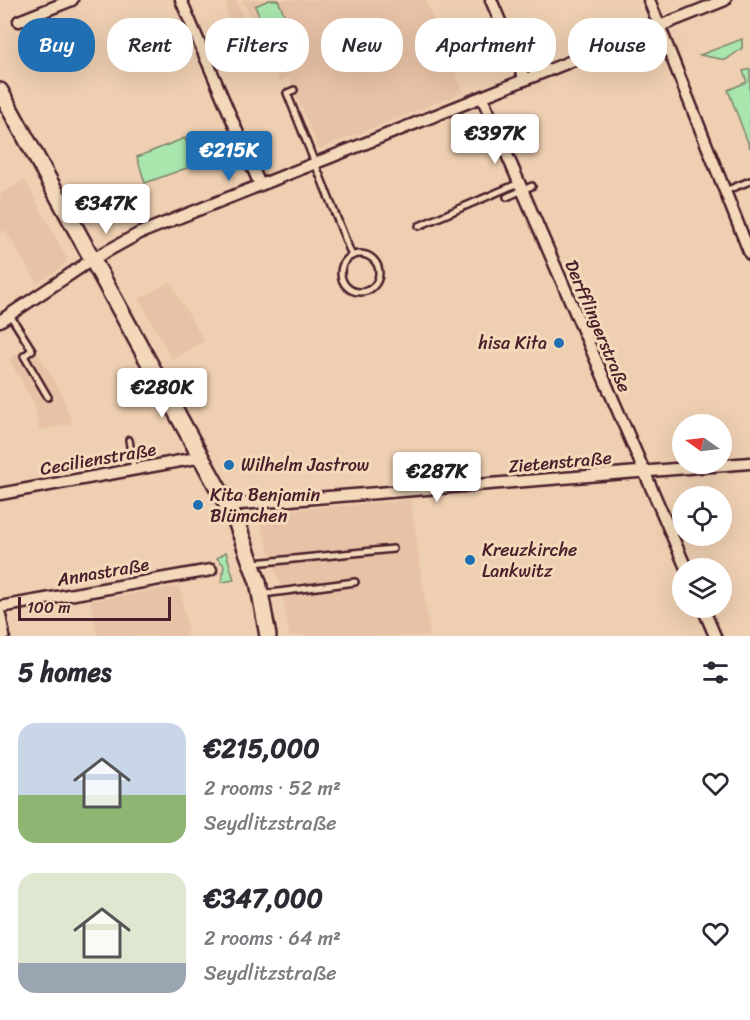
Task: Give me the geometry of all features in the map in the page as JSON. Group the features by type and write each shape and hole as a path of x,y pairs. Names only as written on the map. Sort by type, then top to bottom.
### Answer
{"main road":[{"path":"0,91 228,505 252,564 261,595 268,636"}],"street":[{"path":"27,18 72,0"},
{"path":"181,0 260,185"},
{"path":"491,0 525,80"},
{"path":"649,0 656,18"},
{"path":"667,23 725,0"},
{"path":"667,46 750,254"},
{"path":"5,318 93,260 140,233 568,63"},
{"name":"Derfflingerstraße","path":"482,97 524,186 682,558"},
{"name":"Cecilienstraße","path":"0,494 202,457"},
{"name":"Zietenstraße","path":"228,505 750,463"},
{"name":"Annastraße","path":"0,607 211,570"},
{"path":"0,615 4,636"},
{"path":"707,618 715,636"}],"lane":[{"path":"294,90 286,93 352,256"},
{"path":"725,191 750,181"},
{"path":"507,197 524,186"},
{"path":"419,226 524,186"},
{"path":"352,256 368,256 377,266 378,279 367,291 354,291 342,280 342,268 352,256"},
{"path":"5,318 32,350 24,356 48,397"},
{"path":"129,440 134,470"},
{"path":"252,564 393,549"},
{"path":"261,595 274,591 355,582"}],"shaded area":[{"path":"221,0 236,0 244,18 229,18 226,10 228,6"},
{"path":"243,0 425,0 433,18 415,18 415,72 456,72 464,92 319,149 289,78 279,82 275,72 309,72 309,18 251,18"},
{"path":"25,180 67,259 65,265 37,283 5,230 0,233 0,194"},
{"path":"170,282 204,341 172,359 139,299"},
{"path":"32,344 61,392 72,424 39,430 35,405 9,359"},
{"path":"411,500 430,636 289,636 282,589 259,520 260,515 265,512"},
{"path":"180,586 188,633 185,636 97,636 91,601"}],"green space":[{"path":"269,0 278,0 286,18 260,18 255,6"},
{"path":"742,39 742,48 726,60 700,55"},
{"path":"750,69 750,148 728,90 747,82 743,71"},
{"path":"185,138 195,165 145,183 137,157"},
{"path":"226,552 234,580 222,582 224,565 217,558"}],"place":[{"name":"hisa Kita","path":"559,343"},
{"name":"Wilhelm Jastrow","path":"229,465"},
{"name":"Kita Benjamin Blümchen","path":"198,505"},
{"name":"Kreuzkirche Lankwitz","path":"470,560"}]}
